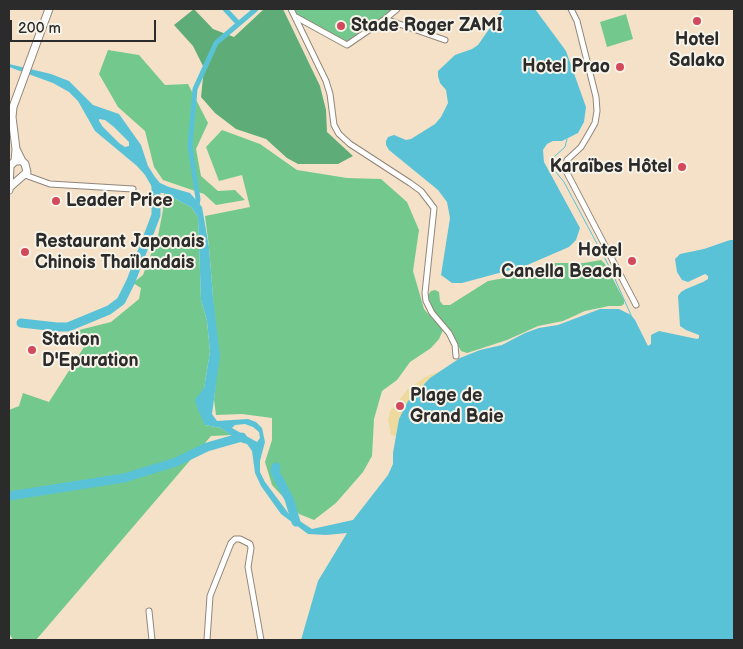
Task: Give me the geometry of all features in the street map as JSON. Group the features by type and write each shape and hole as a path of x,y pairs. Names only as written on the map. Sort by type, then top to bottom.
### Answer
{"main road":[{"path":"24,173 16,149 12,117 24,77 49,9"},
{"path":"9,189 10,166 19,161"},
{"path":"10,172 14,177 24,173"},
{"path":"9,189 24,173"}],"street":[{"path":"291,9 326,81 330,94 334,125 339,134 350,144 421,191 434,208 425,293 426,301 432,313 449,333 455,345 456,356"},
{"path":"294,15 298,20 347,45 397,9"},
{"path":"571,9 577,21 596,97 597,111 591,131 581,147 568,160 566,171 636,305"},
{"path":"386,18 445,40"},
{"path":"24,173 50,184 132,189"},
{"path":"208,640 210,596 231,543 235,539 240,539 250,544 252,548 248,567 261,640"},
{"path":"149,611 152,640"}],"green space":[{"path":"194,9 213,29 234,37 264,9 283,9 320,86 326,110 327,132 353,156 338,164 298,164 287,158 266,139 236,129 215,113 201,97 204,68 193,46 174,25"},
{"name":"Stade Roger ZAMI","path":"294,9 394,9 344,43 299,19"},
{"path":"626,14 633,39 607,47 600,22"},
{"path":"108,50 139,55 165,85 188,84 208,123 196,149 201,176 218,191 235,190 245,200 216,205 204,194 163,180 154,167 145,131 118,107 99,74"},
{"path":"222,130 260,144 297,170 347,178 381,179 407,202 419,230 413,271 424,309 443,330 439,339 431,348 410,362 397,380 382,391 374,419 372,456 363,472 336,503 314,520 299,514 272,485 265,462 272,440 272,418 242,414 216,415 214,400 216,380 213,297 205,216 250,207 242,175 219,181 206,147"},
{"path":"164,193 191,207 198,217 201,300 207,321 210,352 204,388 205,425 221,428 231,435 211,436 36,640 13,640 9,633 9,410 19,406 23,393 49,402 84,347 79,330 111,322 139,299 141,288 133,283 143,275 158,236"},
{"path":"601,260 624,300 624,304 585,311 563,321 538,326 507,340 467,353 461,351 450,330 432,309 428,295 431,291 435,290 439,292 440,301 443,305 450,305 488,281 527,274 554,263 584,263"}],"sand":[{"name":"Plage de Grand Baie","path":"448,368 430,378 414,394 399,419 397,436 391,435 388,419 390,411 408,389 425,377"}],"water":[{"path":"503,9 535,9 566,51 586,107 584,122 578,133 562,141 553,141 547,144 543,150 544,162 580,228 576,240 569,247 525,266 462,283 452,283 441,275 450,218 447,202 438,190 389,150 386,141 388,137 394,135 406,140 411,139 435,124 448,103 446,90 440,83 438,71 455,55 478,45"},
{"path":"9,64 51,74 69,81 93,105 119,114 141,145 148,166 160,183 190,193 202,207 209,247 220,356 212,414 217,421 248,419 256,422 262,428 265,442 260,461 260,472 265,482 289,514 312,529 353,520 388,475 393,464 399,419 408,401 430,378 460,358 480,350 502,345 539,328 558,325 600,309 619,309 631,315 648,346 651,344 651,335 659,331 699,338 699,335 680,326 678,296 686,289 708,279 708,276 705,274 688,282 682,280 677,272 675,259 680,254 734,240 734,640 301,640 318,581 347,533 308,534 281,514 261,486 255,473 252,451 247,444 240,442 221,428 205,425 195,400 204,388 210,352 207,321 201,300 198,217 191,207 152,187 137,166 95,131 78,101 69,92 53,83 9,67","holes":["99,119 105,120 114,127 129,142 129,146 125,147 119,143 103,127","245,424 259,432 260,438 257,442 232,428 235,425"]}],"waterway":[{"path":"225,9 238,23"},
{"path":"197,205 198,199 190,146 195,89 216,43 256,9"},
{"path":"567,139 565,147 553,158 551,166 564,182 610,268 631,315"},
{"path":"21,323 68,327 109,310 121,301 131,281 156,215 156,186"},
{"path":"9,496 124,478 176,462 207,447 242,437"},
{"path":"276,467 275,472 289,499 296,522"}],"place":[{"name":"Hotel Salako","path":"697,21"},
{"name":"Stade Roger ZAMI","path":"341,26"},
{"name":"Hotel Prao","path":"620,67"},
{"name":"Karaïbes Hôtel","path":"682,167"},
{"name":"Leader Price","path":"56,201"},
{"name":"Restaurant Japonais Chinois Thaïlandais","path":"25,252"},
{"name":"Hotel Canella Beach","path":"632,261"},
{"name":"Station D'Epuration","path":"32,350"},
{"name":"Plage de Grand Baie","path":"400,406"}]}
